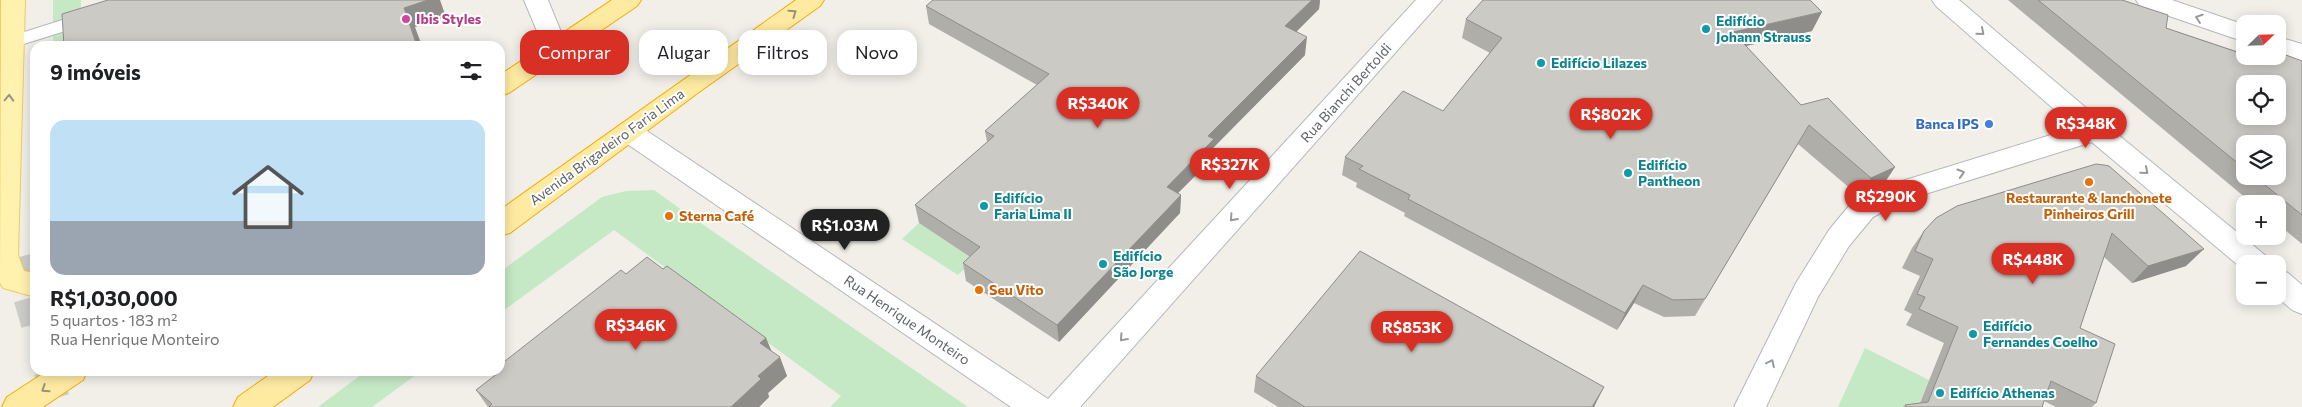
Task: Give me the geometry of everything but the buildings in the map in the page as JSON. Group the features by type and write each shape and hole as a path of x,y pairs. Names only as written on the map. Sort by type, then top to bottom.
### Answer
{"highway":[{"path":"584,30 629,0"},
{"name":"Avenida Brigadeiro Faria Lima","path":"505,221 690,86 812,0"},
{"path":"505,84 520,73"},
{"path":"18,407 64,376"},
{"path":"249,407 280,388"}],"main road":[{"path":"13,0 2,252 13,280 30,284"}],"street":[{"path":"536,0 548,30"},
{"name":"Rua Bianchi Bertoldi","path":"1060,407 1430,0"},
{"path":"1944,0 2096,131 2245,255"},
{"path":"2148,0 2236,31"},
{"path":"2286,48 2302,53"},
{"path":"1750,407 1806,291 1839,238 1863,210 1896,193 2096,131"},
{"name":"Rua Henrique Monteiro","path":"629,132 1036,407"},
{"path":"2286,288 2302,302"}],"lane":[{"path":"11,42 107,12"}],"green space":[{"path":"53,0 81,0 80,41 53,41"},
{"path":"654,190 968,407 830,407 841,396 614,230 505,309 505,268 602,197 626,191"},
{"path":"919,223 974,260 958,275 902,239"},
{"path":"1865,348 1929,380 1918,407 1838,407"},
{"path":"359,376 414,376 372,407 318,407"}],"tunnel":[{"path":"0,72 3,123"},
{"path":"16,258 30,307"},
{"path":"49,376 58,407"}],"place":[{"name":"Ibis Styles","path":"406,19"},
{"name":"Edifício Johann Strauss","path":"1706,29"},
{"name":"Edifício Lilazes","path":"1541,63"},
{"name":"Banca IPS","path":"1989,124"},
{"name":"Edifício Pantheon","path":"1628,173"},
{"name":"Restaurante & lanchonete Pinheiros Grill","path":"2089,182"},
{"name":"Edifício Faria Lima II","path":"984,206"},
{"name":"Sterna Café","path":"669,216"},
{"name":"Edifício São Jorge","path":"1103,264"},
{"name":"Seu Vito","path":"979,290"},
{"name":"Edifício Fernandes Coelho","path":"1973,334"},
{"name":"Edifício Athenas","path":"1940,393"}]}
